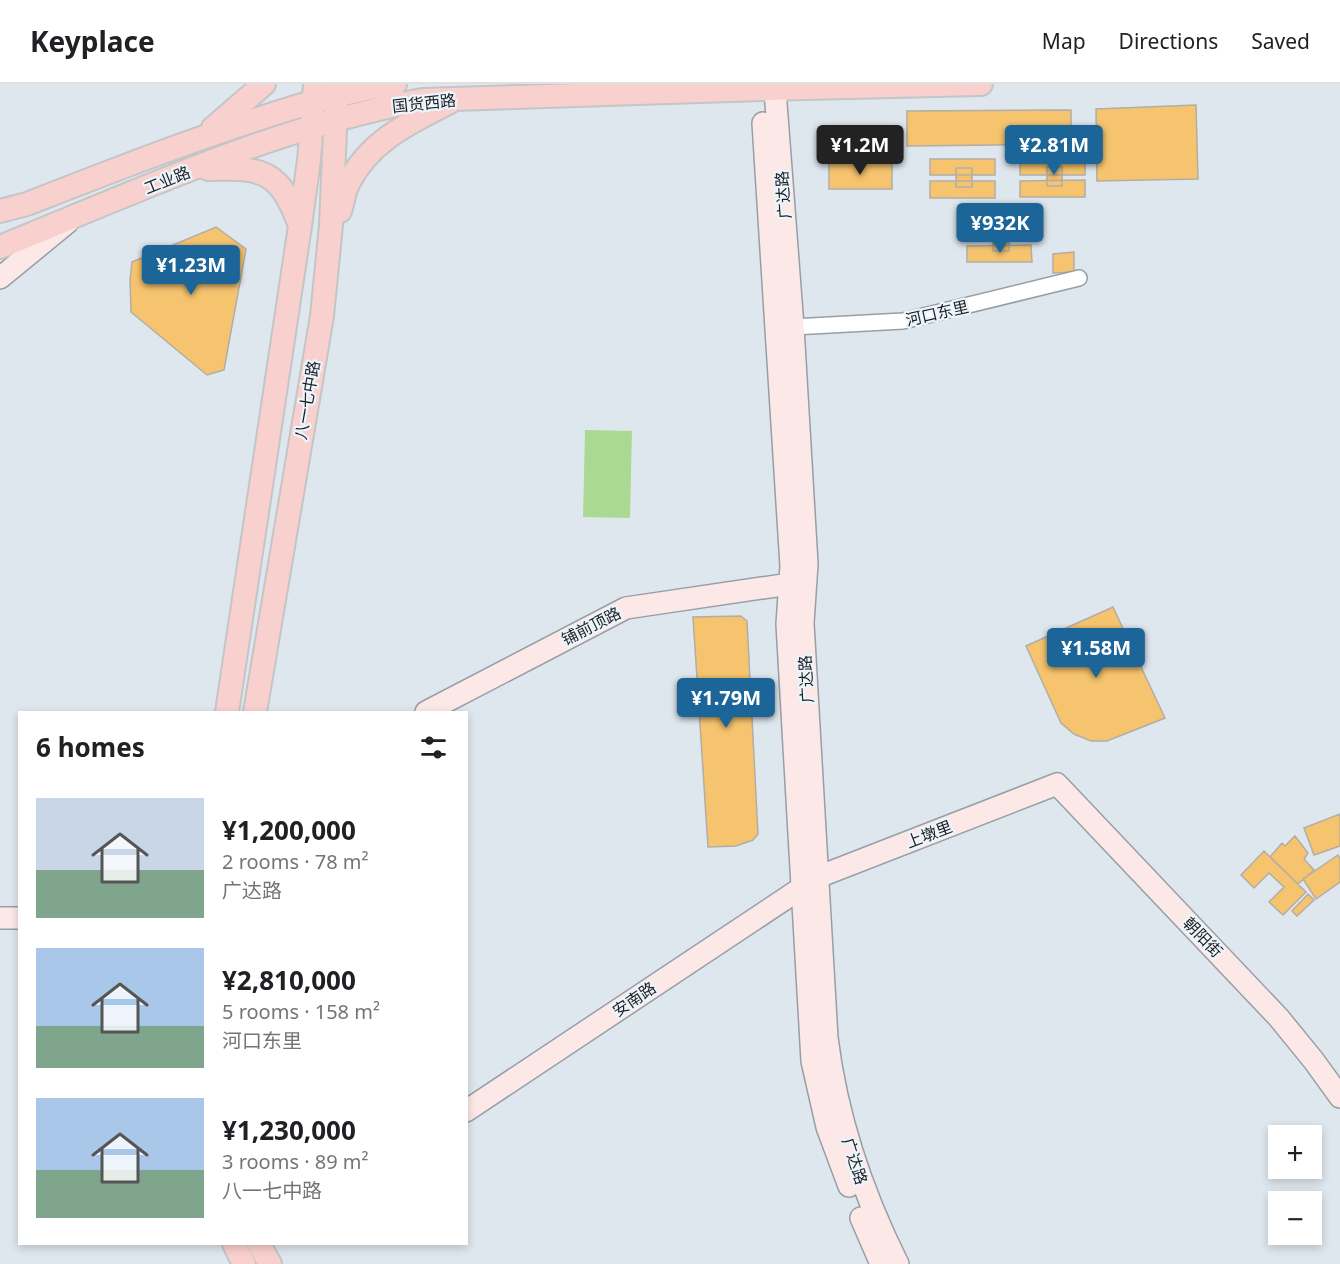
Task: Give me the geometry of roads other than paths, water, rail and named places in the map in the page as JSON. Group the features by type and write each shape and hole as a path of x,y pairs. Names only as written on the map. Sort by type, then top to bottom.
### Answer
{"main road":[{"path":"188,141 214,127 264,84"},
{"name":"国货西路","path":"337,90 395,84"},
{"name":"国货西路","path":"337,120 371,110 422,100 767,87 981,84"},
{"name":"广达路","path":"767,87 792,327 799,583 787,624 810,882 836,1091 844,1129 862,1185 898,1264"},
{"name":"广达路","path":"767,87 799,583"},
{"name":"工业路","path":"0,211 27,204 314,93 337,90"},
{"name":"八一七中路","path":"255,711 322,316 331,225 337,90"},
{"name":"八一七中路","path":"227,711 300,226 314,93"},
{"path":"331,225 341,209 346,187 359,164 376,145 401,127 457,99"},
{"name":"工业路","path":"0,247 238,151 337,120"},
{"path":"192,170 240,168 261,172 271,177 290,201 300,226"},
{"path":"0,278 77,216"},
{"name":"铺前顶路","path":"428,711 627,608 799,583"},
{"name":"上墩里","path":"810,882 1058,784"},
{"name":"朝阳街","path":"1058,784 1279,1018 1340,1097"},
{"name":"广达路","path":"810,882 808,1011 812,1061 817,1088 838,1159 881,1264"},
{"name":"安南路","path":"468,1110 810,882"},
{"path":"0,908 18,908"},
{"path":"0,918 18,918"},
{"path":"240,1255 264,1250"}],"street":[{"name":"河口东里","path":"792,327 889,323 914,319 1079,278"}]}
